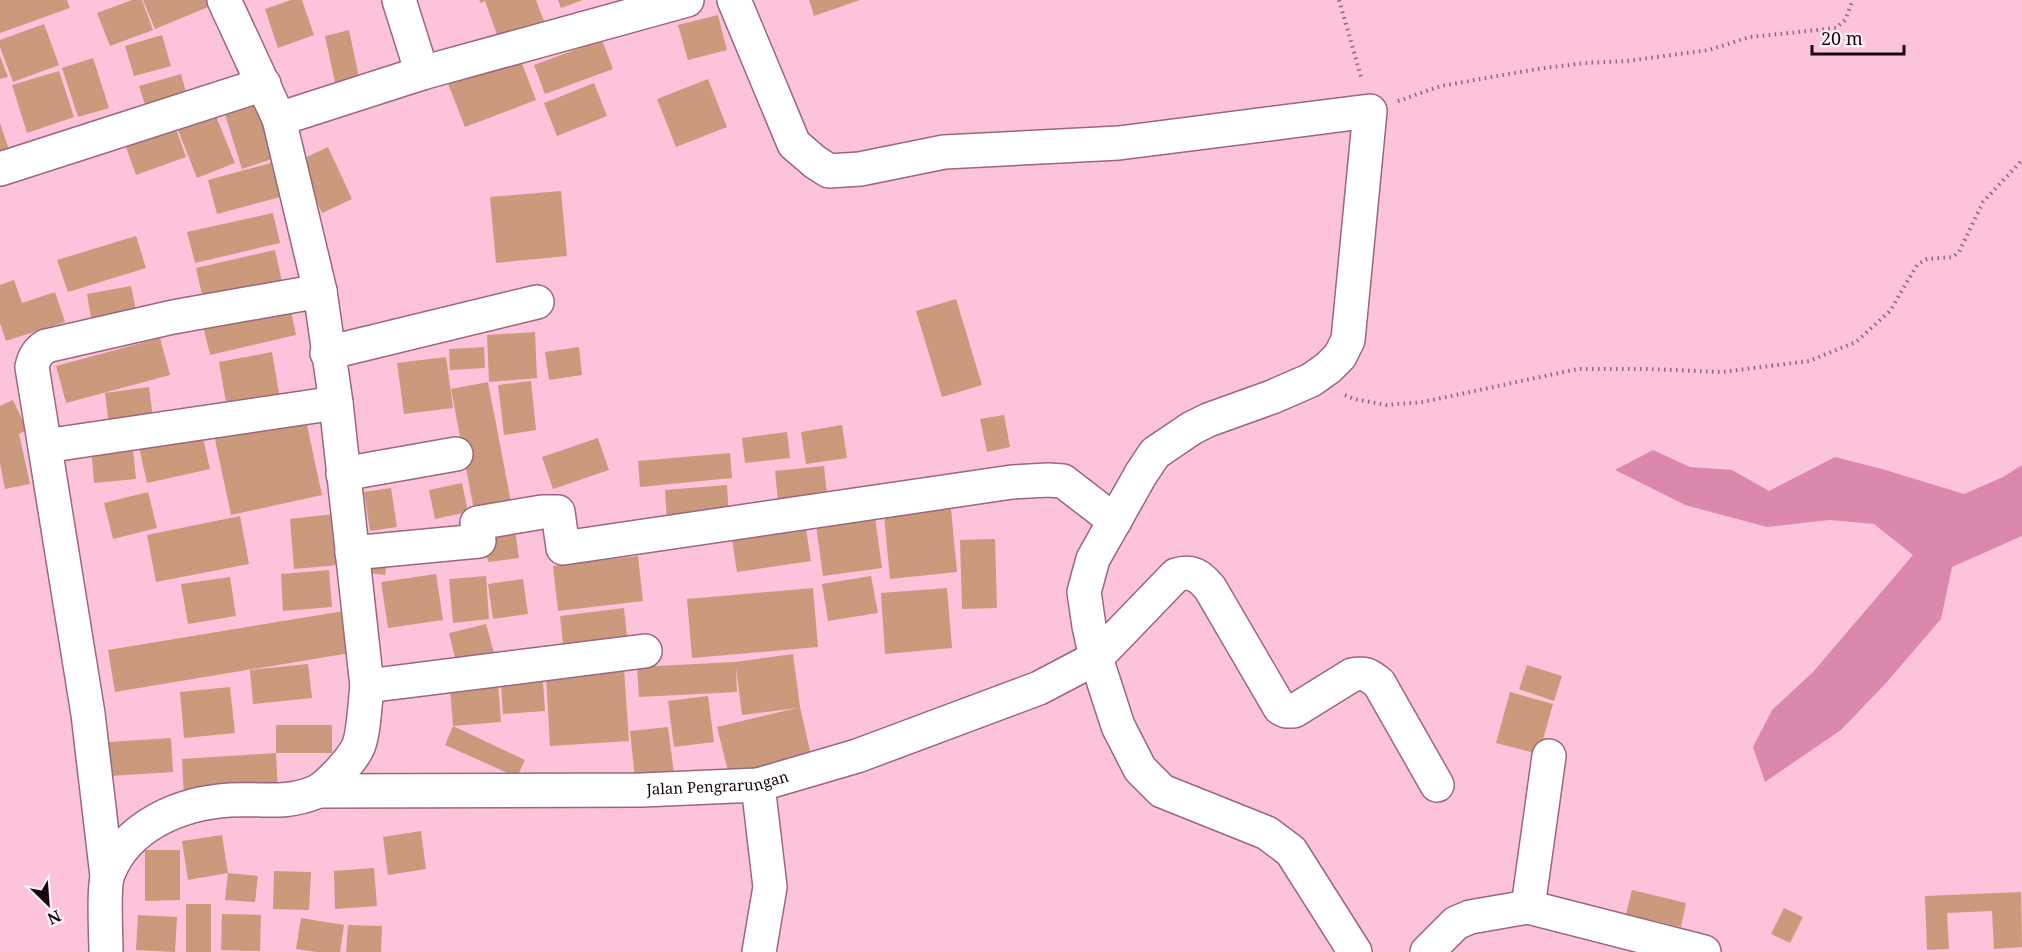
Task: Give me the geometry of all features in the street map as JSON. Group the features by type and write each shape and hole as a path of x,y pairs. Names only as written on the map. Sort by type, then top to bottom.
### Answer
{"street":[{"path":"107,876 121,850 136,834 158,818 184,807 230,800 286,801 318,791 341,770 359,748 367,686 336,403 327,353 320,291 279,119 224,0"},
{"path":"399,0 422,73"},
{"path":"279,119 422,73 687,0"},
{"path":"734,0 794,144 829,171 860,169 944,152 1119,143 1370,111 1348,340 1340,356 1311,380 1208,420 1155,453 1140,474 1092,559 1084,592 1096,658 1118,726 1140,769 1162,791 1267,833 1291,851 1355,952"},
{"path":"0,169 264,84"},
{"path":"106,952 107,876 88,714 32,367 35,357 46,346 173,317 320,291"},
{"path":"327,353 537,302"},
{"path":"45,446 336,403"},
{"path":"343,474 456,454"},
{"path":"352,553 479,541 477,523 542,512 558,512 563,548 1012,483 1047,480 1063,482 1115,521"},
{"name":"Jalan Pengrarungan","path":"318,791 642,790 758,785 857,756 1039,688 1096,658 1176,575 1191,573 1201,578 1210,588 1280,708 1294,711 1352,675 1362,672 1379,683 1437,785"},
{"path":"367,686 645,651"},
{"path":"1528,907 1549,756"},
{"path":"758,785 770,887 759,952"},
{"path":"1427,952 1456,923 1470,917 1528,907 1704,952"}],"path":[{"path":"1339,0 1370,111 1441,86 1537,69 1585,63 1627,62 1709,50 1750,37 1836,28 1845,20 1853,0"},
{"path":"1311,380 1354,399 1387,405 1423,402 1578,369 1722,372 1809,361 1856,342 1890,311 1917,265 1927,259 1953,257 1959,252 1983,202 2022,160"}],"shaded area":[{"path":"1653,450 1690,467 1732,470 1769,491 1835,457 1964,494 2003,477 2022,465 2022,536 1952,567 1941,619 1886,683 1841,730 1765,782 1753,747 1772,710 1813,672 1913,555 1874,524 1829,520 1767,527 1685,505 1615,470"}],"building":[{"path":"0,0 67,0 70,8 0,33"},
{"path":"132,0 142,0 153,30 110,46 97,13"},
{"path":"143,0 211,0 213,5 155,29"},
{"path":"291,0 302,0 314,35 278,48 265,9"},
{"path":"479,0 536,0 547,29 501,46 485,1 481,3"},
{"path":"558,0 583,0 561,8"},
{"path":"809,0 860,0 814,16"},
{"path":"718,15 727,50 688,60 678,25"},
{"path":"44,24 59,65 13,82 0,47 0,40"},
{"path":"349,30 361,87 337,92 325,36"},
{"path":"162,35 171,66 134,76 125,46"},
{"path":"602,40 613,69 545,94 534,65"},
{"path":"518,53 536,100 465,127 447,81"},
{"path":"0,56 8,77 0,79"},
{"path":"93,58 109,108 78,117 62,68"},
{"path":"59,71 74,117 27,133 12,85"},
{"path":"181,74 188,99 147,111 139,86"},
{"path":"708,79 727,127 676,147 657,99"},
{"path":"594,83 607,116 557,136 544,103"},
{"path":"258,101 275,158 242,169 224,111"},
{"path":"216,116 235,163 197,178 178,130"},
{"path":"0,123 11,156 0,160"},
{"path":"176,129 186,157 136,175 126,147"},
{"path":"328,147 352,199 322,213 298,161"},
{"path":"278,161 288,195 217,214 208,180"},
{"path":"561,191 567,256 496,263 490,197"},
{"path":"273,213 280,243 195,263 187,232"},
{"path":"136,236 146,268 68,292 57,260"},
{"path":"275,250 284,291 205,308 196,268"},
{"path":"14,280 22,303 55,292 65,322 6,341 0,323 0,285"},
{"path":"131,286 137,315 92,324 87,294"},
{"path":"956,299 982,385 942,397 916,311"},
{"path":"290,306 296,335 210,355 203,326"},
{"path":"535,332 537,378 489,382 487,335"},
{"path":"160,338 170,375 66,403 56,366"},
{"path":"484,347 485,368 450,370 449,349"},
{"path":"579,347 582,375 549,380 545,352"},
{"path":"272,352 280,399 227,408 219,362"},
{"path":"446,357 453,408 404,414 397,363"},
{"path":"531,381 536,430 504,435 498,385"},
{"path":"488,382 511,502 474,510 451,389"},
{"path":"149,387 153,419 109,425 105,393"},
{"path":"13,400 27,430 19,434 30,484 5,489 0,463 0,406"},
{"path":"304,411 322,495 231,515 213,430"},
{"path":"1004,415 1010,447 987,452 980,419"},
{"path":"842,425 847,458 806,464 801,432"},
{"path":"787,432 790,458 745,463 742,438"},
{"path":"202,434 210,469 147,483 139,447"},
{"path":"598,438 609,470 553,489 542,457"},
{"path":"132,440 136,479 94,483 91,445"},
{"path":"730,453 732,478 640,487 638,461"},
{"path":"824,466 828,504 779,510 775,471"},
{"path":"462,483 468,512 435,519 429,490"},
{"path":"727,485 729,519 667,523 665,490"},
{"path":"391,488 397,527 370,531 364,492"},
{"path":"148,492 157,528 113,539 104,503"},
{"path":"951,509 957,572 890,579 884,515"},
{"path":"334,514 338,565 294,569 290,519"},
{"path":"240,516 249,564 156,582 147,535"},
{"path":"875,517 882,568 823,576 816,525"},
{"path":"514,522 519,558 488,562 482,528"},
{"path":"806,529 811,561 737,572 732,539"},
{"path":"995,539 997,608 962,609 960,540"},
{"path":"638,556 643,601 558,611 553,566"},
{"path":"371,558 387,558 385,575 369,573"},
{"path":"329,570 332,607 283,611 281,574"},
{"path":"436,574 443,620 388,628 381,582"},
{"path":"486,576 489,619 453,623 449,579"},
{"path":"871,576 878,613 828,621 822,584"},
{"path":"230,577 236,616 188,624 181,584"},
{"path":"523,579 528,614 493,619 488,584"},
{"path":"813,588 818,647 692,658 687,599"},
{"path":"947,588 952,648 885,654 881,593"},
{"path":"624,608 628,647 564,654 560,616"},
{"path":"344,611 350,653 115,692 108,650"},
{"path":"486,624 495,657 457,666 449,633"},
{"path":"793,654 800,707 811,755 729,775 717,727 797,708 742,715 736,667 737,692 639,697 637,667 735,662"},
{"path":"308,664 312,698 253,704 250,670"},
{"path":"1527,665 1562,676 1554,701 1519,689"},
{"path":"624,669 629,741 550,746 546,674"},
{"path":"543,682 545,711 503,714 501,685"},
{"path":"498,683 501,722 453,726 450,687"},
{"path":"230,687 235,733 184,738 180,692"},
{"path":"1510,692 1553,704 1539,754 1496,743"},
{"path":"708,696 714,742 674,747 668,701"},
{"path":"276,725 332,725 332,753 276,753"},
{"path":"453,726 525,760 517,777 445,745"},
{"path":"668,727 674,774 635,779 630,731"},
{"path":"171,738 173,772 110,776 109,742"},
{"path":"276,753 278,793 184,799 182,759"},
{"path":"421,831 426,869 388,875 383,837"},
{"path":"222,835 228,873 188,880 182,841"},
{"path":"145,850 180,850 180,900 145,901"},
{"path":"374,868 377,906 335,909 334,871"},
{"path":"274,871 311,872 309,910 273,909"},
{"path":"228,873 258,876 255,902 225,900"},
{"path":"1632,890 1686,903 1681,927 1626,914"},
{"path":"2021,892 2022,947 1994,949 1992,911 1947,913 1949,949 1927,950 1925,896"},
{"path":"186,904 211,904 211,952 186,952"},
{"path":"1784,908 1803,917 1790,943 1771,934"},
{"path":"222,914 261,915 260,951 221,950"},
{"path":"138,915 177,917 175,952 136,950"},
{"path":"301,918 344,925 340,952 296,949"},
{"path":"348,925 382,926 381,952 346,952"}]}
